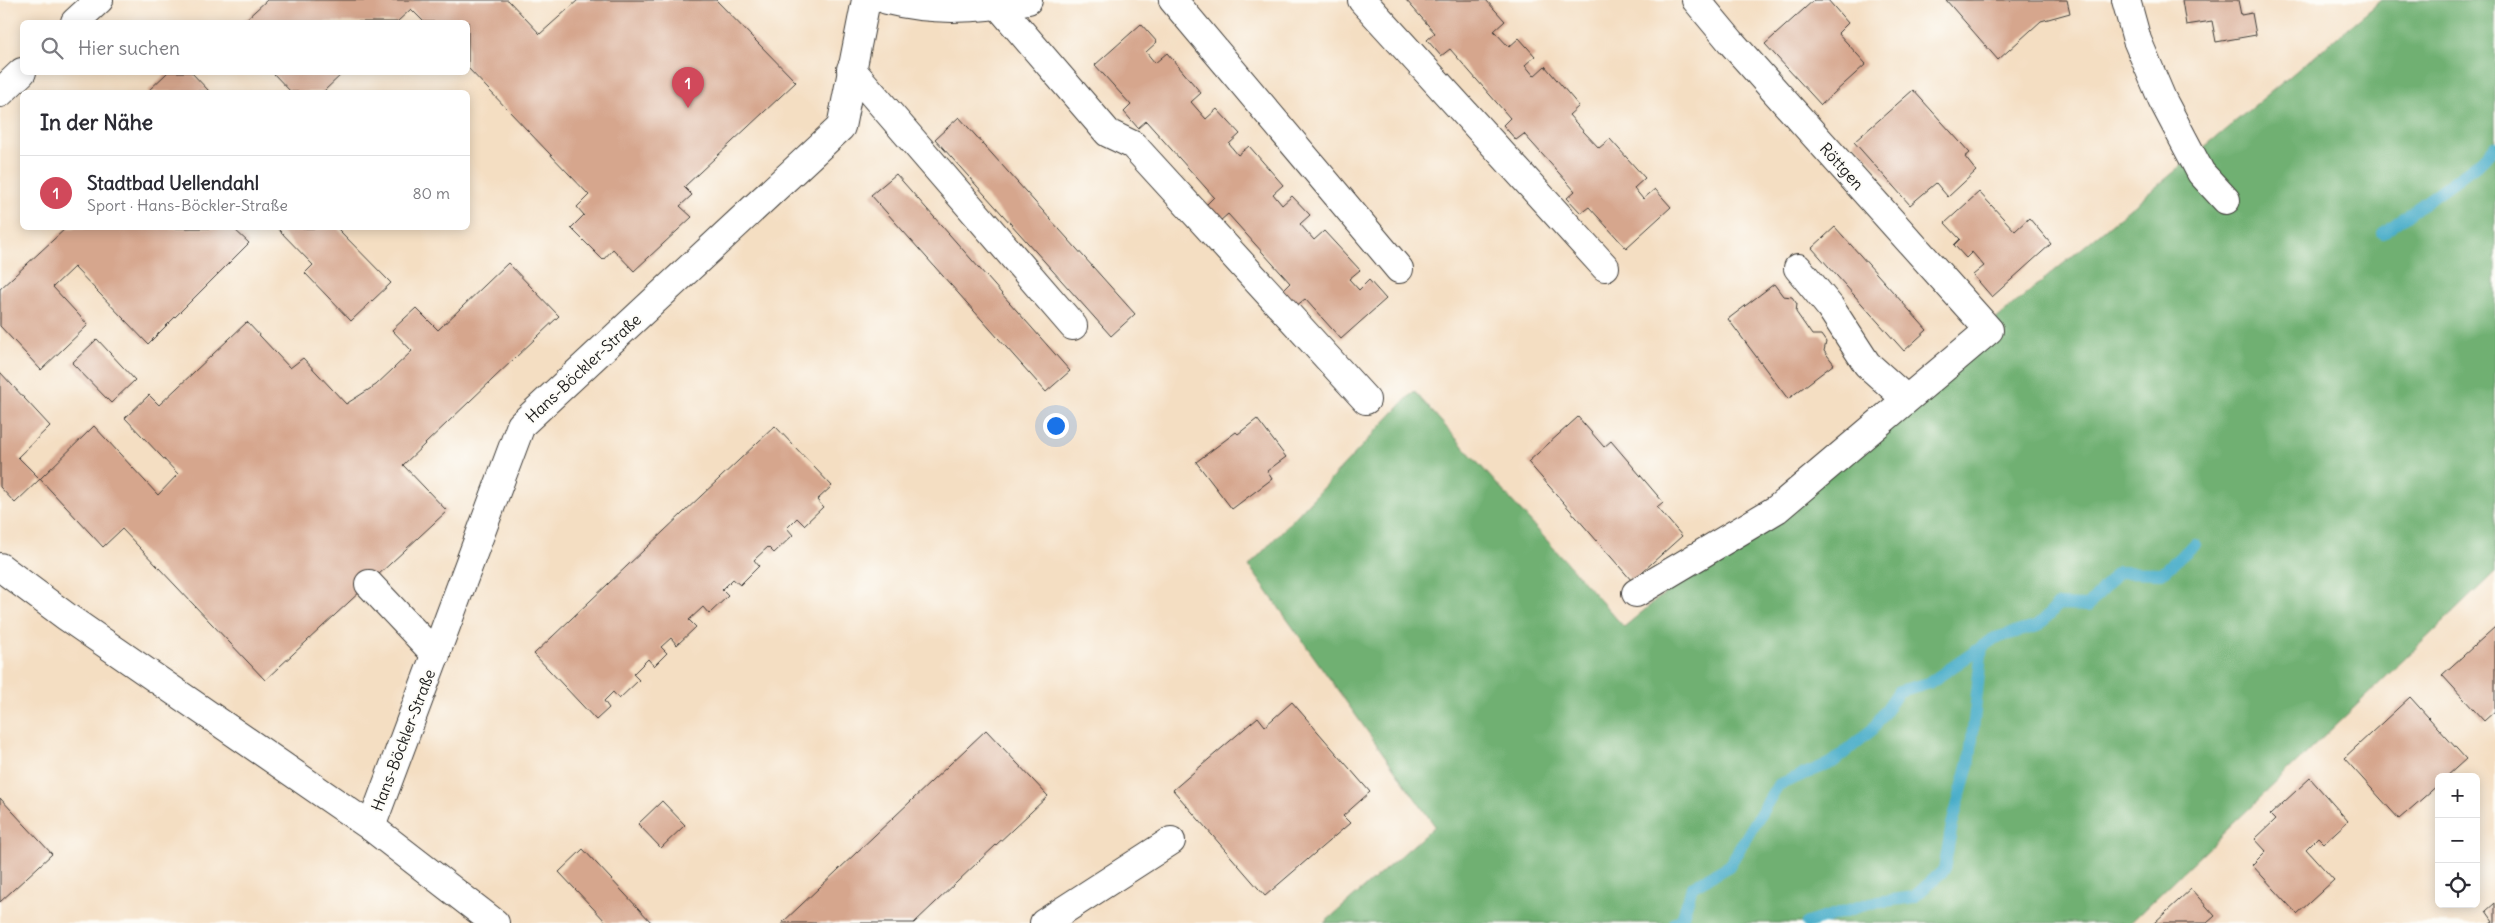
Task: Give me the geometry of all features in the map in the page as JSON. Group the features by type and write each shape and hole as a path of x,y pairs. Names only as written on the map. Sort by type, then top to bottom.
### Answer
{"street":[{"path":"77,20 99,0"},
{"name":"Hans-Böckler-Straße","path":"371,827 521,426 841,127 866,0"},
{"path":"887,0 947,9 998,6 1028,0"},
{"path":"1173,0 1399,269"},
{"path":"1362,0 1605,267"},
{"name":"Röttgen","path":"1696,0 1731,42 1989,330 1906,399"},
{"path":"2126,0 2137,40 2162,99 2200,174 2226,200"},
{"path":"998,6 1108,133 1133,145 1366,400"},
{"path":"851,70 1073,326"},
{"path":"0,94 20,74"},
{"path":"1636,593 1777,509 1906,399 1867,364 1830,307 1798,268"},
{"name":"Hans-Böckler-Straße","path":"0,567 67,617 371,827 496,923"},
{"path":"369,584 436,655"},
{"path":"1044,923 1171,841"}],"green space":[{"path":"2382,0 2495,0 2495,572 2130,923 1324,923 1435,826 1249,566 1414,391 1624,627"}],"building":[{"path":"267,0 508,0 540,34 578,0 716,0 796,82 684,187 692,195 680,206 692,217 634,271 613,249 603,260 571,228 584,215 577,207 589,195 470,70 470,20 422,20 411,9 399,20 245,20"},
{"path":"1406,0 1486,0 1505,21 1494,31 1509,47 1519,38 1535,56 1525,65 1534,76 1545,66 1579,106 1569,115 1584,132 1599,148 1610,139 1645,178 1634,188 1643,199 1655,189 1671,207 1626,248 1589,207 1581,213 1567,198 1575,191 1524,134 1516,140 1503,125 1510,118 1450,49 1441,56 1427,40 1435,33"},
{"path":"1814,0 1828,0 1848,23 1838,33 1866,64 1821,105 1765,44"},
{"path":"1946,0 2067,0 2070,13 2041,21 1998,60"},
{"path":"2182,0 2238,0 2241,15 2252,13 2256,35 2216,42 2212,21 2186,25"},
{"path":"1141,24 1157,42 1146,52 1155,63 1167,53 1201,93 1191,102 1206,119 1217,109 1240,134 1229,144 1238,155 1249,146 1283,185 1273,194 1282,205 1292,196 1310,215 1300,224 1314,240 1324,231 1360,270 1349,279 1359,290 1369,280 1386,299 1341,339 1305,299 1296,306 1282,291 1290,283 1228,214 1220,221 1206,205 1214,197 1146,121 1138,128 1124,112 1131,105 1095,65"},
{"path":"165,75 194,75 208,90 149,90"},
{"path":"275,75 341,75 325,90 289,90"},
{"path":"1913,90 1970,153 1965,157 1976,171 1948,197 1936,183 1910,205 1854,142"},
{"path":"959,117 1135,314 1111,336 935,139"},
{"path":"896,174 1070,371 1046,392 871,195"},
{"path":"1979,192 2015,231 2029,218 2051,244 1992,297 1973,275 1984,266 1972,252 1966,258 1954,245 1960,239 1945,223"},
{"path":"1835,227 1927,330 1904,351 1812,248"},
{"path":"64,230 235,230 249,243 148,344 74,267 53,287 88,325 41,370 0,326 0,289"},
{"path":"279,230 339,230 391,283 351,321 305,273 313,265"},
{"path":"508,263 559,316 403,465 447,511 265,680 122,529 103,547 40,479 94,426 158,495 178,474 125,418 149,395 159,405 247,322 290,368 303,358 346,404 376,385 412,351 392,330 416,308 438,330"},
{"path":"1774,284 1783,296 1792,297 1797,304 1796,312 1812,335 1821,335 1826,342 1824,351 1834,364 1788,399 1728,319"},
{"path":"97,339 135,380 111,403 72,363"},
{"path":"0,372 50,426 18,457 40,479 15,503 0,487"},
{"path":"1578,417 1604,447 1611,441 1663,502 1657,507 1682,536 1632,581 1528,462"},
{"path":"1257,419 1286,457 1267,471 1272,479 1232,509 1196,462"},
{"path":"775,426 832,486 817,500 823,507 804,525 797,518 787,528 793,535 774,553 768,547 754,560 759,566 740,585 733,579 722,590 728,596 709,614 703,607 689,620 696,627 677,645 671,638 661,647 667,653 654,666 648,659 633,674 639,680 619,699 613,692 604,701 609,708 596,720 534,654"},
{"path":"2495,627 2495,711 2484,721 2442,675"},
{"path":"2410,697 2466,759 2450,773 2435,773 2435,788 2399,819 2344,758"},
{"path":"1292,702 1370,792 1343,816 1350,823 1265,896 1173,790 1258,717 1265,726"},
{"path":"986,730 1048,796 914,923 782,923"},
{"path":"2310,778 2348,821 2324,843 2318,837 2306,849 2334,880 2297,914 2252,865 2266,851 2255,839 2275,820 2270,815"},
{"path":"0,798 52,854 0,902"},
{"path":"662,801 685,825 661,848 638,824"},
{"path":"583,849 652,923 607,923 559,872"},
{"path":"2191,889 2215,916 2207,923 2154,923"},
{"path":"2495,903 2495,923 2490,923 2493,921 2486,911"}],"waterway":[{"path":"2383,233 2483,160 2495,147"},
{"path":"1675,923 1682,919 1692,887 1729,866 1778,785 1833,762 1873,729 1899,691 1929,683 1995,638 2038,626 2058,605 2088,606 2118,572 2162,573 2195,544"},
{"path":"1807,923 1871,903 1914,897 1944,870 1952,825 1970,758 1982,646"}],"place":[{"name":"Stadtbad Uellendahl","path":"688,108"}]}
